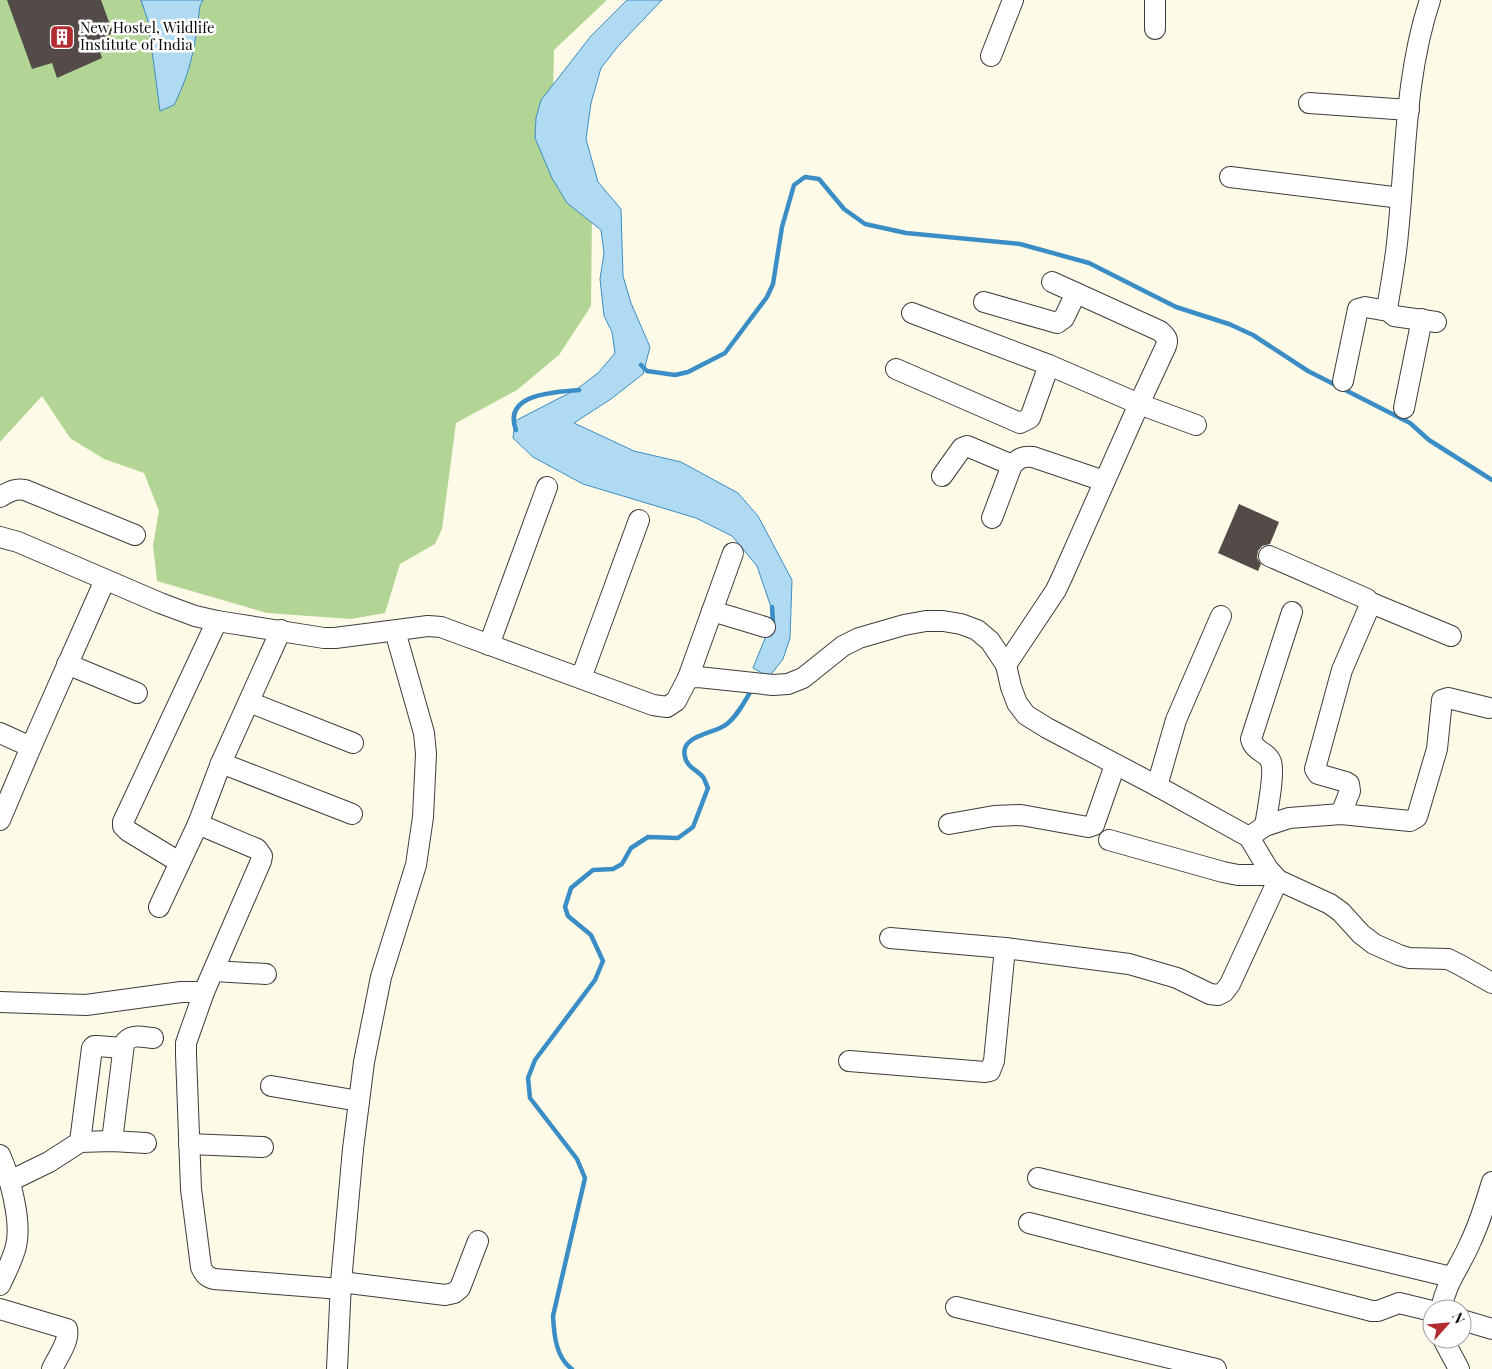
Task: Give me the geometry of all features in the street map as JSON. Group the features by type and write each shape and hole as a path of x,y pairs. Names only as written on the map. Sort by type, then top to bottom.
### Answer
{"street":[{"path":"991,56 1013,0"},
{"path":"1155,0 1155,29"},
{"path":"1388,312 1398,235 1408,110 1417,50 1430,0"},
{"path":"1309,103 1408,110"},
{"path":"1230,177 1401,198"},
{"path":"1006,665 1056,590 1168,341 1166,336 1160,331 1052,282"},
{"path":"984,302 1057,324 1064,318 1076,293"},
{"path":"1343,381 1358,309 1365,307 1388,312 1394,316 1429,320 1404,408"},
{"path":"912,313 1049,365 1139,404 1196,425"},
{"path":"896,369 1020,423 1030,418 1049,365"},
{"path":"942,476 962,448 967,446 1012,465"},
{"path":"992,518 1012,465 1018,459 1025,456 1104,481"},
{"path":"489,645 547,487"},
{"path":"0,497 10,491 25,490 134,535"},
{"path":"581,678 639,520"},
{"path":"0,538 18,542 105,580 195,616 217,621 335,638 428,626 441,627 653,705 667,707 676,701 688,678 733,553"},
{"path":"1269,556 1367,599 1369,602 1451,636"},
{"path":"0,820 30,747 105,580"},
{"path":"1341,814 1350,792 1349,784 1318,774 1315,769 1342,670 1370,607 1369,602"},
{"path":"712,611 764,627"},
{"path":"1276,878 1268,869 1257,831 1272,767 1268,758 1255,749 1251,739 1292,612"},
{"path":"1157,786 1176,720 1221,616"},
{"path":"180,862 128,831 124,826 124,822 217,621"},
{"path":"688,678 698,677 774,685 788,684 803,678 843,646 859,638 904,625 926,621 961,624 977,630 990,642 1006,665 1011,688 1017,703 1026,715 1157,786 1257,831 1289,818 1341,814 1401,821 1413,820 1417,817 1435,757 1442,700 1448,698 1489,708"},
{"path":"159,908 198,824 221,763 281,630"},
{"path":"337,1369 341,1285 353,1149 364,1062 381,977 416,865 423,817 426,754 424,733 395,631"},
{"path":"67,664 137,693"},
{"path":"249,702 353,743"},
{"path":"0,733 30,747"},
{"path":"221,763 352,814"},
{"path":"949,824 1008,815 1088,827 1094,825 1116,765"},
{"path":"198,824 257,849 262,856 204,992 186,1043 193,1205 201,1267 208,1278 341,1285 445,1295 454,1293 460,1288 478,1241"},
{"path":"1109,840 1223,872 1276,878 1330,904 1374,944 1409,958 1448,959 1492,983"},
{"path":"890,938 1005,948 1129,964 1160,972 1210,994 1218,995 1224,992 1230,984 1276,878"},
{"path":"849,1061 990,1071 994,1062 1005,948"},
{"path":"214,971 266,974"},
{"path":"0,1002 86,1005 181,992 204,992"},
{"path":"112,1141 124,1044 129,1037 153,1038"},
{"path":"80,1142 92,1048 97,1046 123,1048"},
{"path":"271,1086 359,1102"},
{"path":"8,1194 49,1162 80,1142 112,1141 146,1144"},
{"path":"189,1144 263,1147"},
{"path":"0,1155 8,1194 18,1227 17,1244 0,1285"},
{"path":"1038,1178 1451,1277"},
{"path":"1443,1299 1451,1277 1471,1243 1491,1191"},
{"path":"1029,1223 1372,1311 1378,1311 1399,1302 1422,1308"},
{"path":"956,1306 1216,1369"},
{"path":"0,1309 67,1329 66,1339 52,1369"},
{"path":"1472,1323 1492,1329"},
{"path":"1448,1349 1459,1369"}],"green space":[{"path":"0,0 607,0 554,50 553,95 592,215 591,306 559,355 517,390 456,423 442,529 435,544 400,564 385,613 351,619 267,613 157,581 153,545 159,511 144,473 104,459 70,438 42,396 0,442"}],"water":[{"path":"141,0 203,0 200,6 192,57 185,80 174,105 160,111 148,21"},
{"path":"627,0 662,0 619,45 601,68 591,103 586,139 598,182 621,209 623,276 631,303 650,347 643,374 611,399 574,423 634,451 681,462 738,493 758,516 792,580 790,638 783,659 769,677 753,668 774,616 757,566 732,536 696,518 583,484 533,457 513,438 515,421 577,389 598,373 615,353 612,332 604,316 600,279 604,253 601,230 567,203 552,178 535,138 536,118 541,100 591,36"}],"building":[{"name":"New Hostel, Wildlife Institute of India","path":"7,0 101,0 113,33 96,41 102,58 57,78 52,63 32,69"},
{"path":"1239,504 1279,522 1270,544 1262,546 1258,551 1257,558 1261,564 1258,571 1218,553"}],"waterway":[{"path":"641,365 647,371 675,375 688,372 725,353 767,297 773,284 782,227 794,185 805,177 819,179 844,209 865,224 906,233 1020,244 1089,263 1176,307 1229,324 1253,335 1308,371 1410,423 1429,440 1492,480"},
{"path":"516,430 514,418 517,408 524,402 546,394 579,390"},
{"path":"772,607 773,624"},
{"path":"572,1369 562,1359 559,1352 555,1338 553,1316 585,1178 577,1159 530,1098 528,1078 535,1060 595,980 603,961 591,935 568,916 565,907 571,888 593,870 613,869 622,864 631,848 648,837 678,838 693,827 708,788 703,777 686,760 685,750 687,744 699,736 727,724 738,712 752,689"}],"place":[{"name":"New Hostel, Wildlife Institute of India","path":"62,37"}]}
